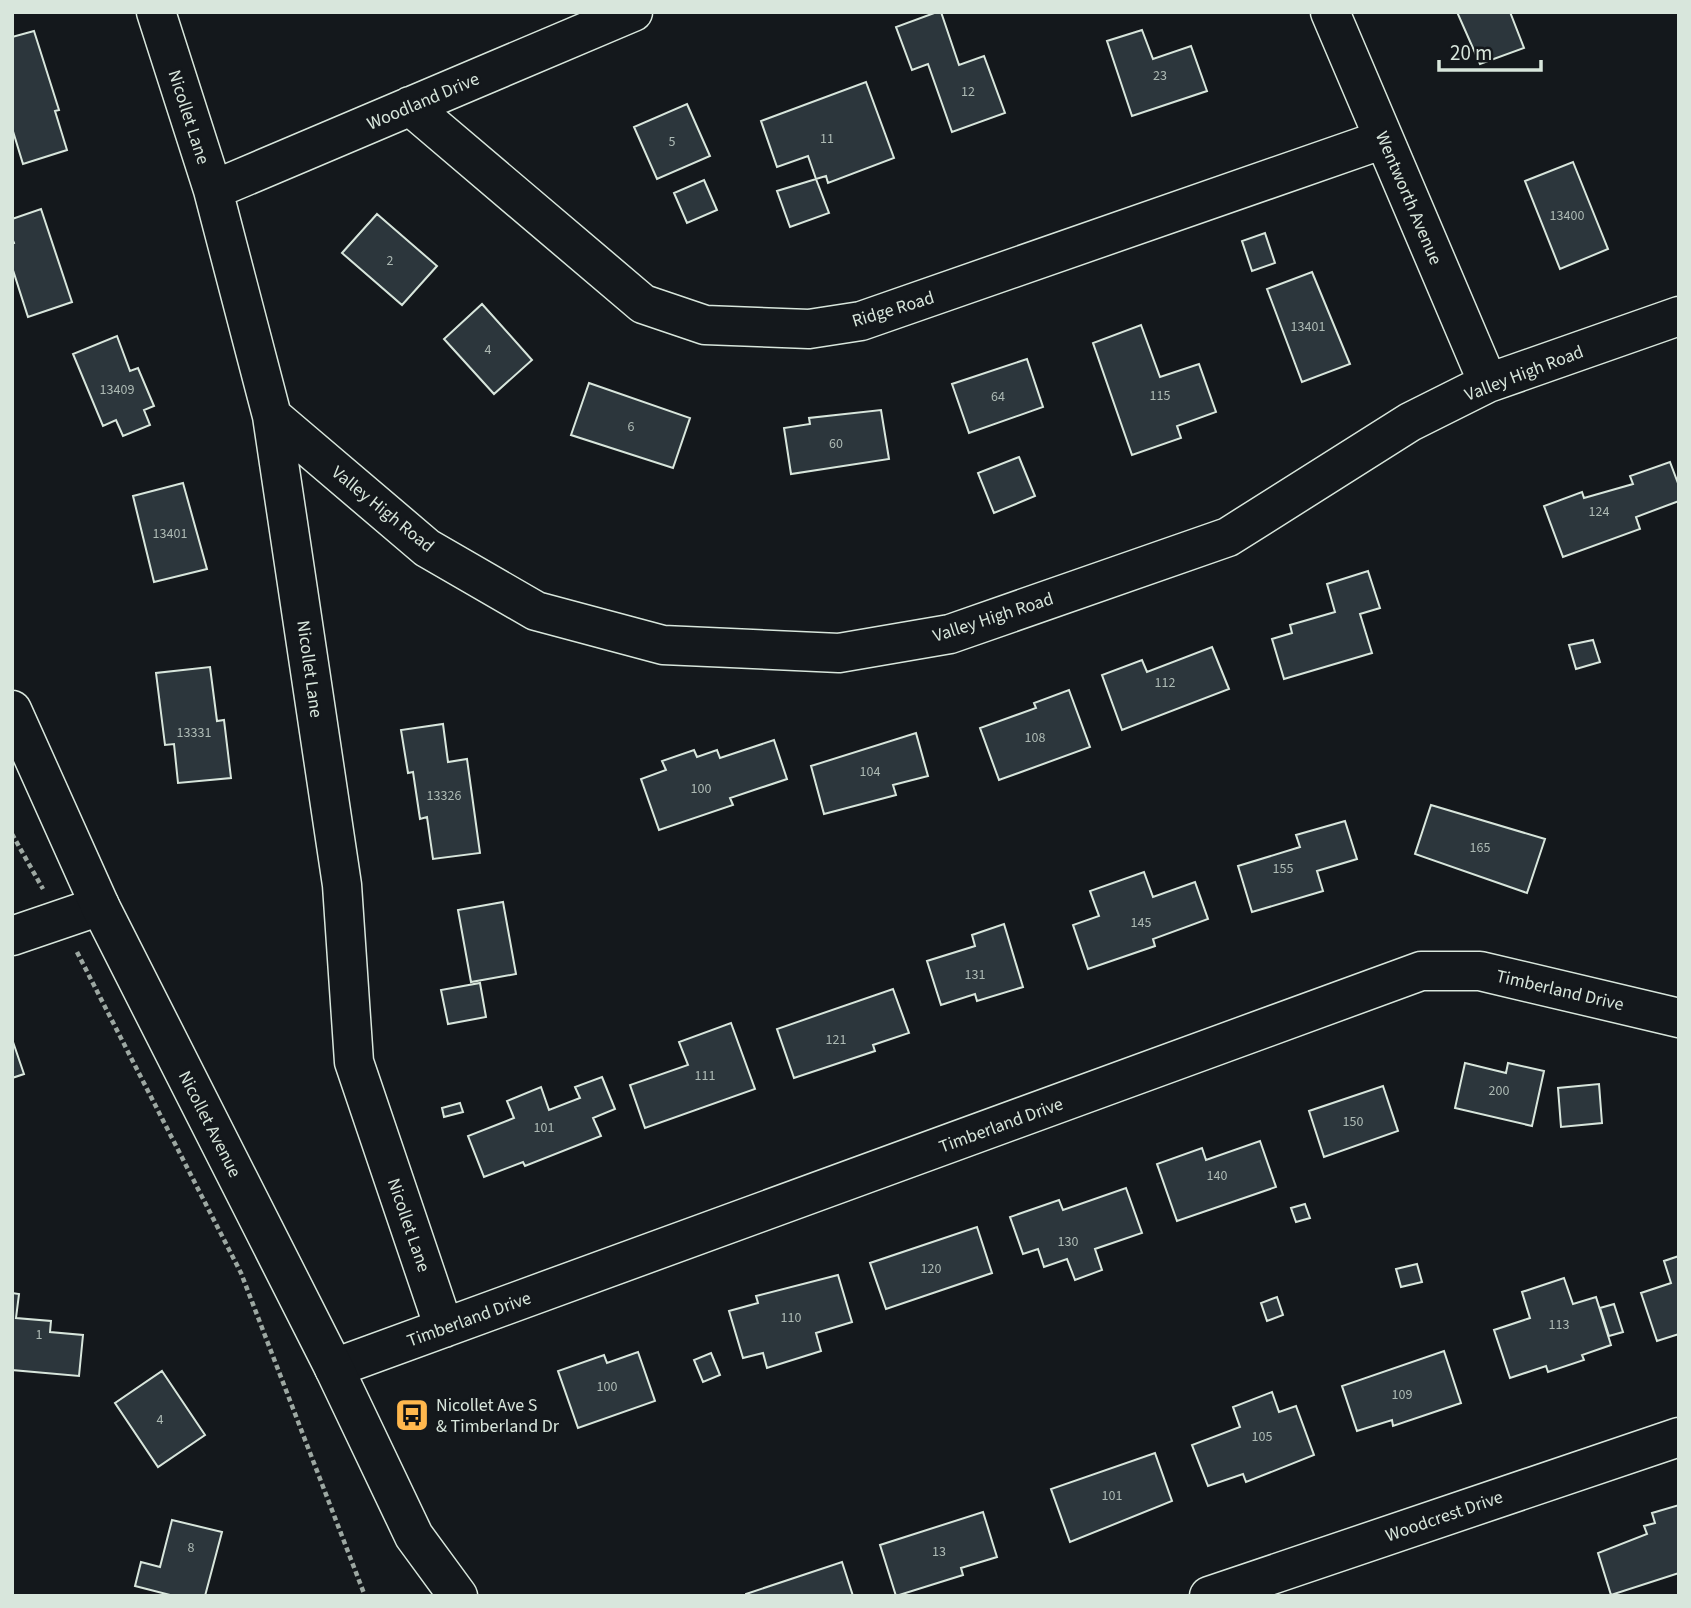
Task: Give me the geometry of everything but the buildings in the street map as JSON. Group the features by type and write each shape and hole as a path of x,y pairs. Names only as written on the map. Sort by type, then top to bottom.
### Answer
{"street":[{"name":"Nicollet Lane","path":"156,12 213,190 272,416 342,885 354,1062 444,1328"},
{"name":"Woodland Drive","path":"213,190 634,12"},
{"name":"Wentworth Avenue","path":"1330,12 1488,383"},
{"name":"Ridge Road","path":"410,106 643,304 705,325 809,330 861,321 1384,139"},
{"name":"Valley High Road","path":"272,416 427,548 536,611 663,645 839,653 950,634 1228,537 1410,422 1488,383 1679,316"},
{"name":"Nicollet Avenue","path":"12,710 100,906 334,1368 414,1536 458,1596"},
{"path":"12,936 100,906"},
{"name":"Timberland Drive","path":"334,1368 1421,971 1479,971 1679,1018"},
{"name":"Woodcrest Drive","path":"1209,1596 1252,1589 1679,1437"},
{"name":"Nicollet Avenue","path":"414,1536 424,1596"}],"path":[{"path":"12,834 90,976 241,1273 365,1596"}],"place":[{"name":"Nicollet Ave S & Timberland Dr","path":"412,1415"}]}
